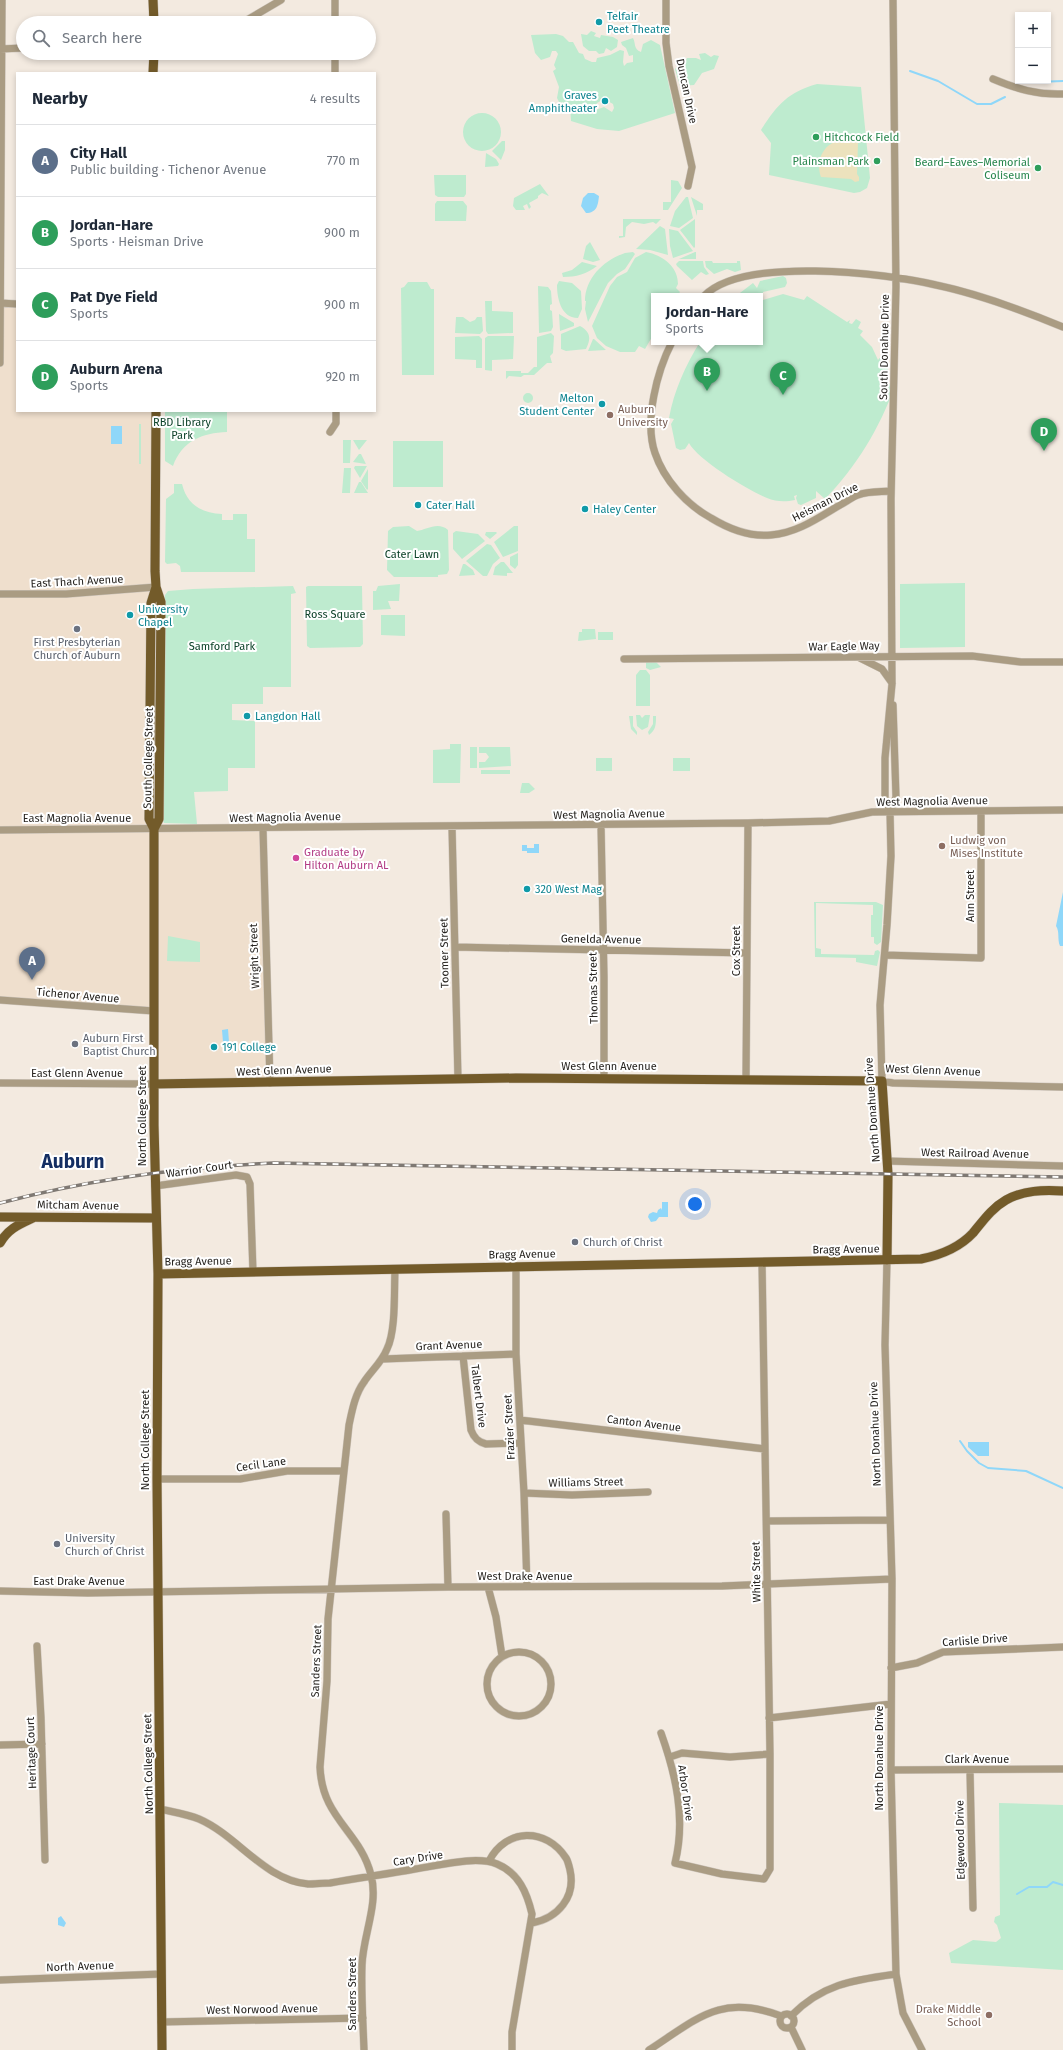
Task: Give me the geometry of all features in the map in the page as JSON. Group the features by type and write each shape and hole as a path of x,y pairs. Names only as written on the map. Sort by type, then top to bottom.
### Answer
{"main road":[{"path":"153,0 154,16"},
{"path":"153,72 154,60"},
{"name":"South College Street","path":"154,829 159,819 161,602 156,587 156,412"},
{"name":"North College Street","path":"154,829 154,1186 158,1274 157,1479 162,2050"},
{"name":"West Glenn Avenue","path":"154,1084 604,1078 882,1080"},
{"name":"North Donahue Drive","path":"882,1080 887,1161 887,1260"},
{"name":"Bragg Avenue","path":"158,1274 921,1259 943,1253 964,1241 994,1208 1006,1200 1021,1194 1039,1190 1063,1191"},
{"path":"0,1243 12,1227 38,1216"},
{"name":"Mitcham Avenue","path":"0,1217 38,1216 156,1218"}],"street":[{"path":"0,363 2,0"},
{"path":"254,16 281,0"},
{"path":"335,0 335,16"},
{"name":"Duncan Drive","path":"666,0 666,43 669,66 692,167 688,186"},
{"name":"South Donahue Drive","path":"890,812 885,797 885,758 892,695 891,491 896,278 893,0"},
{"path":"1,49 16,48"},
{"path":"335,60 335,72"},
{"path":"993,79 1021,90 1038,94 1063,94"},
{"path":"709,293 725,283 744,277 805,270 896,278 946,287 1018,310 1063,327"},
{"path":"0,303 16,304"},
{"name":"Heisman Drive","path":"671,345 658,378 654,398 651,434 655,453 659,462 681,496 699,511 722,525 745,533 772,535 790,531 810,523 857,495 872,492 891,491"},
{"path":"330,432 336,423 336,412"},
{"name":"East Thach Avenue","path":"0,594 66,594 156,587"},
{"name":"War Eagle Way","path":"624,659 972,656 1021,662 1063,662"},
{"path":"858,657 882,669 887,674 892,684"},
{"name":"South Donahue Drive","path":"890,812 896,797 895,720 892,695"},
{"name":"West Magnolia Avenue","path":"154,829 748,823 829,821 859,814 890,812 1063,810"},
{"name":"Ann Street","path":"885,955 981,958 981,811"},
{"name":"North Donahue Drive","path":"882,1080 880,1012 890,876 890,812"},
{"name":"Cox Street","path":"746,1079 748,823"},
{"name":"Thomas Street","path":"601,825 604,1078"},
{"name":"Toomer Street","path":"452,827 458,1079"},
{"name":"Wright Street","path":"262,828 270,1083"},
{"name":"East Magnolia Avenue","path":"0,830 154,829"},
{"name":"Genelda Avenue","path":"455,948 747,953"},
{"name":"Tichenor Avenue","path":"0,1000 154,1011"},
{"name":"West Glenn Avenue","path":"882,1080 893,1083 1063,1087"},
{"name":"East Glenn Avenue","path":"0,1083 154,1084"},
{"name":"West Railroad Avenue","path":"887,1161 1063,1166"},
{"name":"Warrior Court","path":"154,1186 236,1175 247,1177 250,1184 253,1272"},
{"name":"North Donahue Drive","path":"887,1260 885,1344 892,1579 891,1770 896,1974 903,2013 922,2050"},
{"name":"White Street","path":"762,1262 770,1754 770,1869 764,1879"},
{"name":"Frazier Street","path":"516,1266 516,1354 524,1493 527,1586"},
{"name":"Sanders Street","path":"364,2050 362,1964 373,1902 372,1876 363,1854 330,1807 321,1781 331,1589 352,1413 362,1383 382,1359 391,1336 395,1270"},
{"name":"Grant Avenue","path":"382,1359 516,1354"},
{"name":"Talbert Drive","path":"463,1356 471,1430 473,1436 486,1444 521,1443"},
{"name":"Canton Avenue","path":"520,1420 765,1449"},
{"name":"Cecil Lane","path":"157,1479 240,1479 287,1471 344,1471"},
{"name":"Williams Street","path":"524,1493 572,1495 648,1492"},
{"path":"446,1514 448,1587"},
{"path":"767,1522 890,1520"},
{"name":"West Drake Avenue","path":"158,1591 527,1586 714,1586 892,1579"},
{"path":"488,1587 496,1617 502,1656"},
{"name":"East Drake Avenue","path":"0,1591 158,1591"},
{"name":"Heritage Court","path":"37,1646 42,1744 45,1860"},
{"name":"Carlisle Drive","path":"891,1668 917,1663 943,1652 1063,1647"},
{"path":"513,1652 524,1652 534,1655 543,1662 549,1671 552,1681 550,1692 546,1702 538,1710 518,1716 508,1714 499,1709 492,1701 488,1692 487,1682 489,1672 502,1656 513,1652"},
{"path":"769,1718 891,1704"},
{"name":"Arbor Drive","path":"661,1733 670,1757 676,1784 679,1814 678,1848 675,1863 722,1874 764,1879"},
{"path":"0,1745 42,1744"},
{"path":"670,1757 682,1754 730,1757 770,1754"},
{"name":"Clark Avenue","path":"891,1770 970,1771 1063,1769"},
{"name":"Edgewood Drive","path":"970,1771 972,1908"},
{"name":"Cary Drive","path":"160,1809 199,1819 218,1830 268,1869 287,1879 308,1884 330,1883 464,1861 489,1861 505,1868 516,1878 528,1895 532,1914 532,1923 513,2025 512,2050"},
{"path":"489,1861 495,1851 511,1838 533,1836 553,1843 567,1859 572,1880 567,1901 550,1917 532,1923"},
{"name":"North Avenue","path":"0,1980 161,1974"},
{"path":"791,2016 810,1998 828,1988 858,1980 896,1974"},
{"path":"648,2050 706,2013 726,2007 748,2006 780,2016 786,2014 791,2016 794,2022 791,2027"},
{"path":"780,2016 780,2022 786,2028 791,2027"},
{"name":"West Norwood Avenue","path":"161,2022 363,2018"},
{"path":"791,2027 802,2050"}],"shaded area":[{"path":"0,303 16,304 16,412 156,412 149,819 154,829 263,829 270,1083 154,1084 154,1011 0,1000"}],"green space":[{"path":"591,31 596,33 594,36 600,38 601,35 613,37 618,40 617,47 611,51 606,48 604,53 599,54 596,51 589,51 583,46 581,34 587,35"},
{"path":"556,34 563,36 569,42 573,42 579,53 583,54 585,59 592,62 596,62 597,58 610,55 620,50 624,51 624,66 627,63 633,62 633,55 629,56 626,48 621,42 633,38 636,48 641,52 643,44 651,40 660,45 675,113 619,131 597,129 571,121 570,104 559,102 557,98 559,87 553,71 556,69 554,65 558,54 556,51 552,51 550,57 541,60 535,53 531,35","holes":["604,99 613,104 614,108 612,112 604,107 596,110 595,107 597,103"]},
{"path":"705,53 711,57 714,55 719,56 714,69 702,73 694,85 680,86 675,69 680,67 680,63 685,62 687,58 696,58 701,60 699,54"},
{"name":"Hitchcock Field","path":"817,84 861,87 870,178 867,188 860,192 854,193 769,175 771,143 761,130 772,113 791,95"},
{"path":"478,113 486,113 493,116 498,121 501,132 498,143 493,148 486,151 478,151 471,148 466,143 463,136 463,128 466,121 471,116"},
{"path":"502,141 505,141 505,150 501,160 492,151"},
{"path":"486,153 496,159 499,164 498,166 485,167"},
{"path":"434,175 466,175 466,194 464,197 438,197 435,195"},
{"path":"671,180 678,181 682,188 668,210 663,210 663,202 671,202"},
{"path":"540,184 549,196 542,193 538,196 538,198 529,203 531,207 529,209 527,204 523,206 525,210 516,210 513,206 514,198"},
{"path":"686,197 688,197 693,218 679,228 670,226 675,211"},
{"path":"691,197 703,204 703,210 697,210 697,216"},
{"path":"437,201 463,201 467,206 466,221 435,221 435,204"},
{"path":"623,219 661,219 656,224 653,222 644,224 632,222 626,227 625,237 619,238 619,236 623,236"},
{"path":"695,219 695,247 694,248 680,230"},
{"path":"660,226 665,229 668,255 650,250 636,249"},
{"path":"669,229 678,231 693,251 673,258 670,246"},
{"path":"590,242 600,260 593,262 583,259 586,246"},
{"path":"633,252 635,254 625,269 617,274 608,283 588,322 585,301 588,285 603,265 625,253"},
{"path":"646,252 652,253 668,262 675,272 678,284 676,288 680,292 651,293 651,339 645,349 639,346 635,352 620,352 606,346 597,338 592,326 610,286 617,277 627,272 635,258"},
{"path":"695,252 696,259 679,259"},
{"path":"679,261 703,261 704,267 709,274 706,275 701,272 692,280 677,266 676,264"},
{"path":"705,261 712,261 713,263 737,263 737,261 740,261 741,270 735,272 727,269 714,274 706,267"},
{"path":"582,262 597,266 581,274 563,277 562,273 572,270"},
{"path":"783,276 786,278 787,283 785,287 763,293 740,293 753,283 757,288 760,281"},
{"path":"559,281 572,283 581,291 582,309 578,318 572,317 563,310 557,290"},
{"path":"408,282 427,282 431,289 434,289 434,375 402,375 401,288"},
{"path":"538,286 548,287 551,291 552,304 550,305 550,310 552,311 553,327 551,331 539,333"},
{"path":"783,294 804,300 807,296 847,322 850,320 849,323 852,324 856,319 861,322 858,328 863,331 860,335 872,347 878,360 882,355 887,356 888,358 888,379 883,382 895,386 882,417 866,446 837,486 825,499 816,491 816,498 801,505 798,504 796,498 797,495 794,496 795,500 777,501 748,489 702,458 689,443 685,449 680,450 676,448 671,424 674,419 669,418 674,398 690,360 698,345 763,345 763,300"},
{"path":"485,301 492,301 492,311 513,312 513,333 488,334 486,331"},
{"path":"559,314 574,323 574,326 560,331"},
{"path":"456,317 463,317 470,322 475,320 477,317 482,317 483,331 480,334 455,333"},
{"path":"580,326 584,328 589,336 589,342 586,349 566,351 561,349 561,334"},
{"path":"551,333 554,336 553,353 550,356 552,363 547,363 534,375 524,375 521,377 509,376 506,379 506,371 521,371 521,373 528,373 534,367 537,367 537,337"},
{"path":"479,336 482,339 482,368 476,368 476,360 455,359 455,337"},
{"path":"488,336 514,336 513,359 492,360 492,371 485,370 485,338"},
{"path":"594,339 606,350 588,351"},
{"path":"526,393 530,393 532,394 532,402 526,403 523,400 523,396"},
{"name":"RBD Library Park","path":"165,412 227,412 227,432 209,434 194,440 182,450 173,466 165,461"},
{"path":"139,424 141,424 141,464 139,464"},
{"path":"343,440 351,440 350,463 343,463"},
{"path":"353,440 367,440 359,450"},
{"path":"393,441 443,441 443,487 393,487"},
{"path":"359,454 361,454 366,464 353,462"},
{"path":"355,466 367,466 360,478 354,468"},
{"path":"344,468 351,468 350,493 342,493"},
{"path":"368,469 368,489 367,490 361,481"},
{"path":"359,482 361,482 368,493 354,493"},
{"path":"174,484 182,484 188,497 202,510 222,514 222,520 233,520 233,514 247,514 247,539 255,539 255,572 181,572 180,566 176,563 167,564 165,562 166,499 174,493"},
{"name":"Cater Lawn","path":"409,526 417,531 436,526 444,527 448,530 449,570 447,574 438,575 438,577 394,577 387,570 388,531 393,527"},
{"path":"514,526 518,526 518,551 503,557 494,542"},
{"path":"456,531 478,534 485,541 462,559 453,549 453,533"},
{"path":"486,532 497,533 490,539 485,535"},
{"path":"487,544 491,545 500,558 493,564 487,576 483,576 466,561"},
{"path":"518,553 518,565 515,569 510,565 510,557"},
{"path":"501,562 504,562 513,573 507,573 507,576 493,575 495,567"},
{"path":"463,564 473,570 475,575 459,576"},
{"path":"965,583 965,647 900,648 900,584"},
{"path":"400,584 399,601 388,601 391,609 373,610 373,591 376,591 378,586"},
{"name":"Samford Park","path":"293,586 296,593 291,594 291,687 263,687 263,704 232,704 232,720 255,721 255,768 228,768 228,791 194,792 197,824 164,823 165,595 168,591 193,589"},
{"name":"Ross Square","path":"362,586 363,644 360,647 310,648 307,646 306,587"},
{"path":"381,615 405,615 405,636 381,635"},
{"path":"582,629 595,629 596,639 578,641 579,632 582,632"},
{"path":"598,632 613,632 613,640 598,640"},
{"path":"646,662 656,662 661,667 650,670 646,668"},
{"path":"640,670 646,670 650,675 650,706 636,706 636,675"},
{"path":"154,712 156,713 156,814 154,814"},
{"path":"636,715 640,715 642,718 645,715 650,715 648,727 642,730 637,726"},
{"path":"629,716 633,716 633,726 637,732 637,735 631,729"},
{"path":"653,716 656,716 655,727 649,735 648,732 653,724"},
{"path":"450,744 461,744 460,783 433,783 433,750 450,749"},
{"path":"470,747 477,747 477,768 470,768"},
{"path":"479,747 510,747 511,766 479,768 479,762 485,762 489,757 486,753 479,753"},
{"path":"596,758 612,758 612,771 596,771"},
{"path":"673,758 690,758 690,771 673,771"},
{"path":"481,770 510,770 510,774 481,774"},
{"path":"522,783 529,783 535,789 529,793 520,793"},
{"path":"814,902 876,902 883,905 881,942 877,945 874,943 874,937 871,937 871,915 873,915 873,905 816,903 816,948 821,949 821,954 874,955 875,951 878,950 880,952 877,966 856,962 856,958 815,957"},
{"path":"168,936 200,942 200,962 167,961"},
{"path":"999,1803 1063,1805 1063,1970 951,1963 949,1953 973,1940 996,1942 1001,1938 997,1925 994,1922 995,1917 1000,1915"}],"sand":[{"path":"844,139 858,143 857,174 859,181 855,182 851,179 821,177 819,164 823,152 831,144"}],"water":[{"path":"588,193 594,193 599,196 595,210 590,213 586,213 581,206 583,198"},
{"path":"111,426 122,426 122,444 111,444"},
{"path":"534,844 539,844 539,853 527,853 527,851 522,851 522,845 527,845 527,848 534,848"},
{"path":"1063,892 1063,946 1060,946 1056,926"},
{"path":"228,1029 229,1042 223,1042 222,1030"},
{"path":"662,1202 668,1202 668,1217 659,1217 656,1221 651,1222 648,1217 649,1214 653,1212 657,1213 661,1208 662,1210"},
{"path":"968,1442 989,1442 989,1456 978,1456 968,1447"},
{"path":"61,1916 66,1923 64,1927 58,1925 58,1918"}],"waterway":[{"path":"910,71 938,81 977,104 991,104 1005,97"},
{"path":"1051,81 1063,81"},
{"path":"960,1441 967,1451 979,1463 988,1468 1026,1471 1063,1488"},
{"path":"1017,1894 1029,1887 1047,1887 1053,1882 1063,1885"}],"railway":[{"path":"0,1203 68,1187 170,1171 274,1163 1063,1177"}],"place":[{"name":"Telfair Peet Theatre","path":"599,22"},
{"name":"Graves Amphitheater","path":"605,101"},
{"name":"Hitchcock Field","path":"816,137"},
{"name":"Plainsman Park","path":"877,161"},
{"name":"Beard–Eaves–Memorial Coliseum","path":"1038,168"},
{"name":"Jordan-Hare","path":"707,391"},
{"name":"Pat Dye Field","path":"783,395"},
{"name":"Melton Student Center","path":"602,404"},
{"name":"Auburn University","path":"610,415"},
{"name":"Auburn Arena","path":"1044,451"},
{"name":"Cater Hall","path":"418,505"},
{"name":"Haley Center","path":"585,509"},
{"name":"University Chapel","path":"130,615"},
{"name":"First Presbyterian Church of Auburn","path":"77,629"},
{"name":"Langdon Hall","path":"247,716"},
{"name":"Ludwig von Mises Institute","path":"942,846"},
{"name":"Graduate by Hilton Auburn AL","path":"296,858"},
{"name":"320 West Mag","path":"527,889"},
{"name":"City Hall","path":"32,980"},
{"name":"Auburn First Baptist Church","path":"75,1044"},
{"name":"191 College","path":"214,1047"},
{"name":"Church of Christ","path":"575,1242"},
{"name":"University Church of Christ","path":"57,1544"},
{"name":"Drake Middle School","path":"989,2015"}],"district":[{"name":"Auburn","path":"73,1161"}]}
